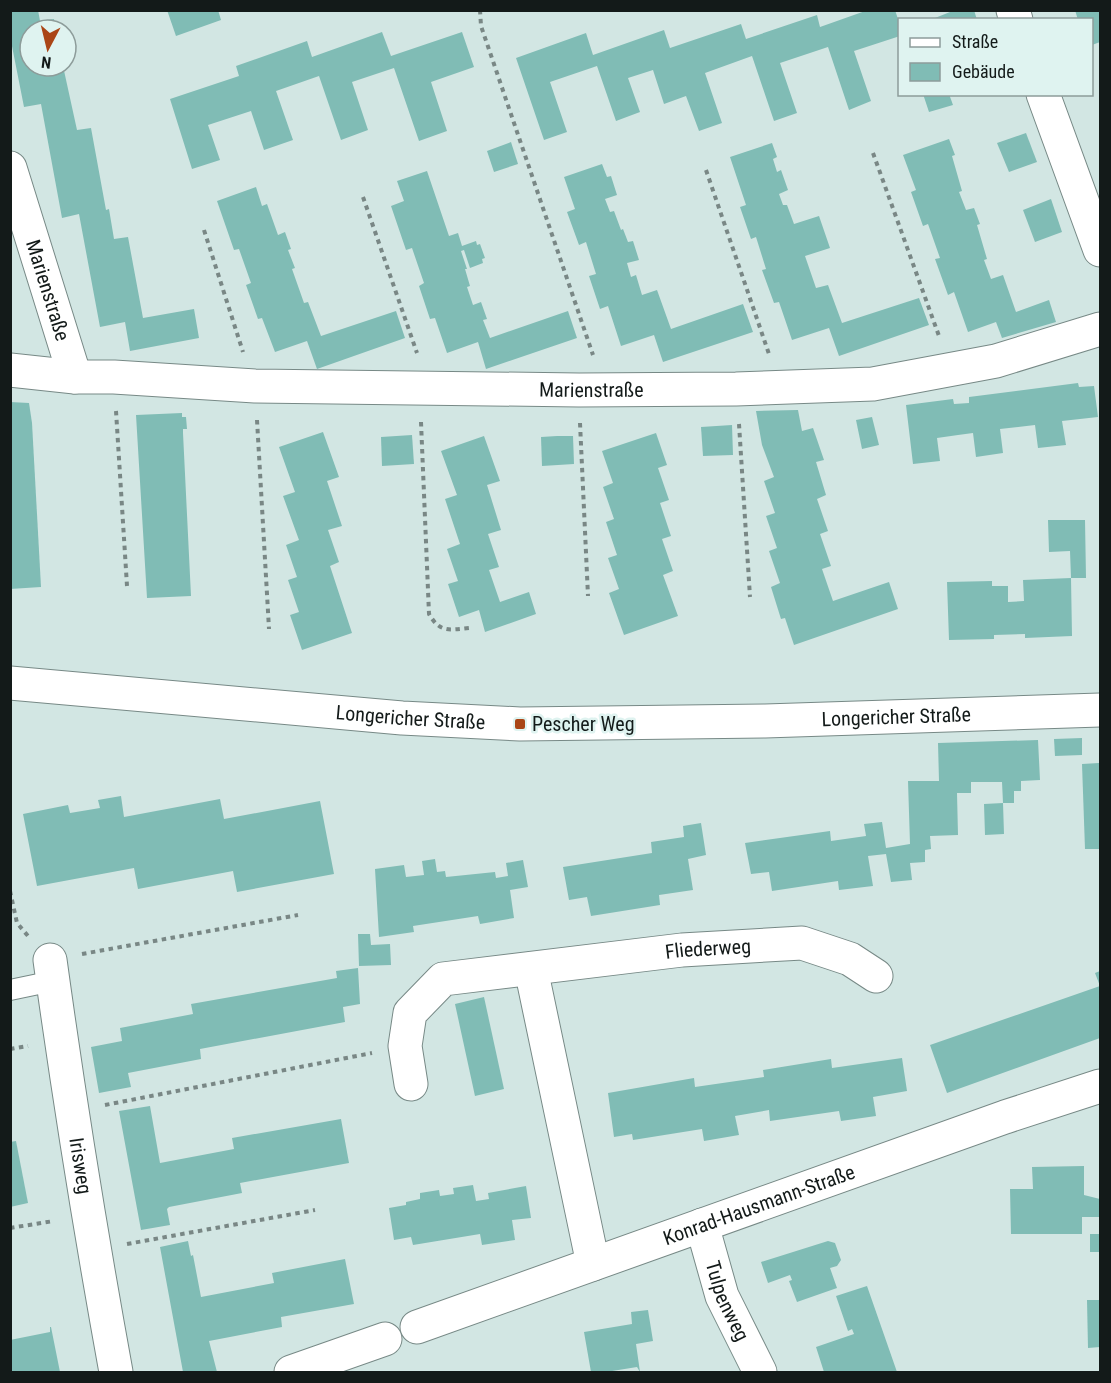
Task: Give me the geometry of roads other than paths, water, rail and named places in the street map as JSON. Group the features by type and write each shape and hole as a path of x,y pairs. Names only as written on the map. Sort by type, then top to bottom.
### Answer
{"street":[{"path":"1044,96 1101,250"},
{"name":"Marienstraße","path":"10,168 75,377"},
{"name":"Marienstraße","path":"10,370 75,377 114,377 255,386 591,390 736,389 873,384 996,361 1101,329"},
{"name":"Longericher Straße","path":"10,683 402,718 520,724 717,722 1101,710"},
{"name":"Fliederweg","path":"411,1084 405,1046 410,1013 443,979 682,950 802,943 850,959 876,976"},
{"path":"531,969 593,1264"},
{"name":"Irisweg","path":"52,970 71,1112 93,1250 116,1372"},
{"name":"Konrad-Hausmann-Straße","path":"417,1327 1005,1116 1101,1086"},
{"name":"Tulpenweg","path":"702,1226 722,1296 760,1372"},
{"path":"291,1372 385,1339"}],"lane":[{"path":"10,990 52,970"}],"place":[{"name":"Pescher Weg","path":"520,724"}]}
